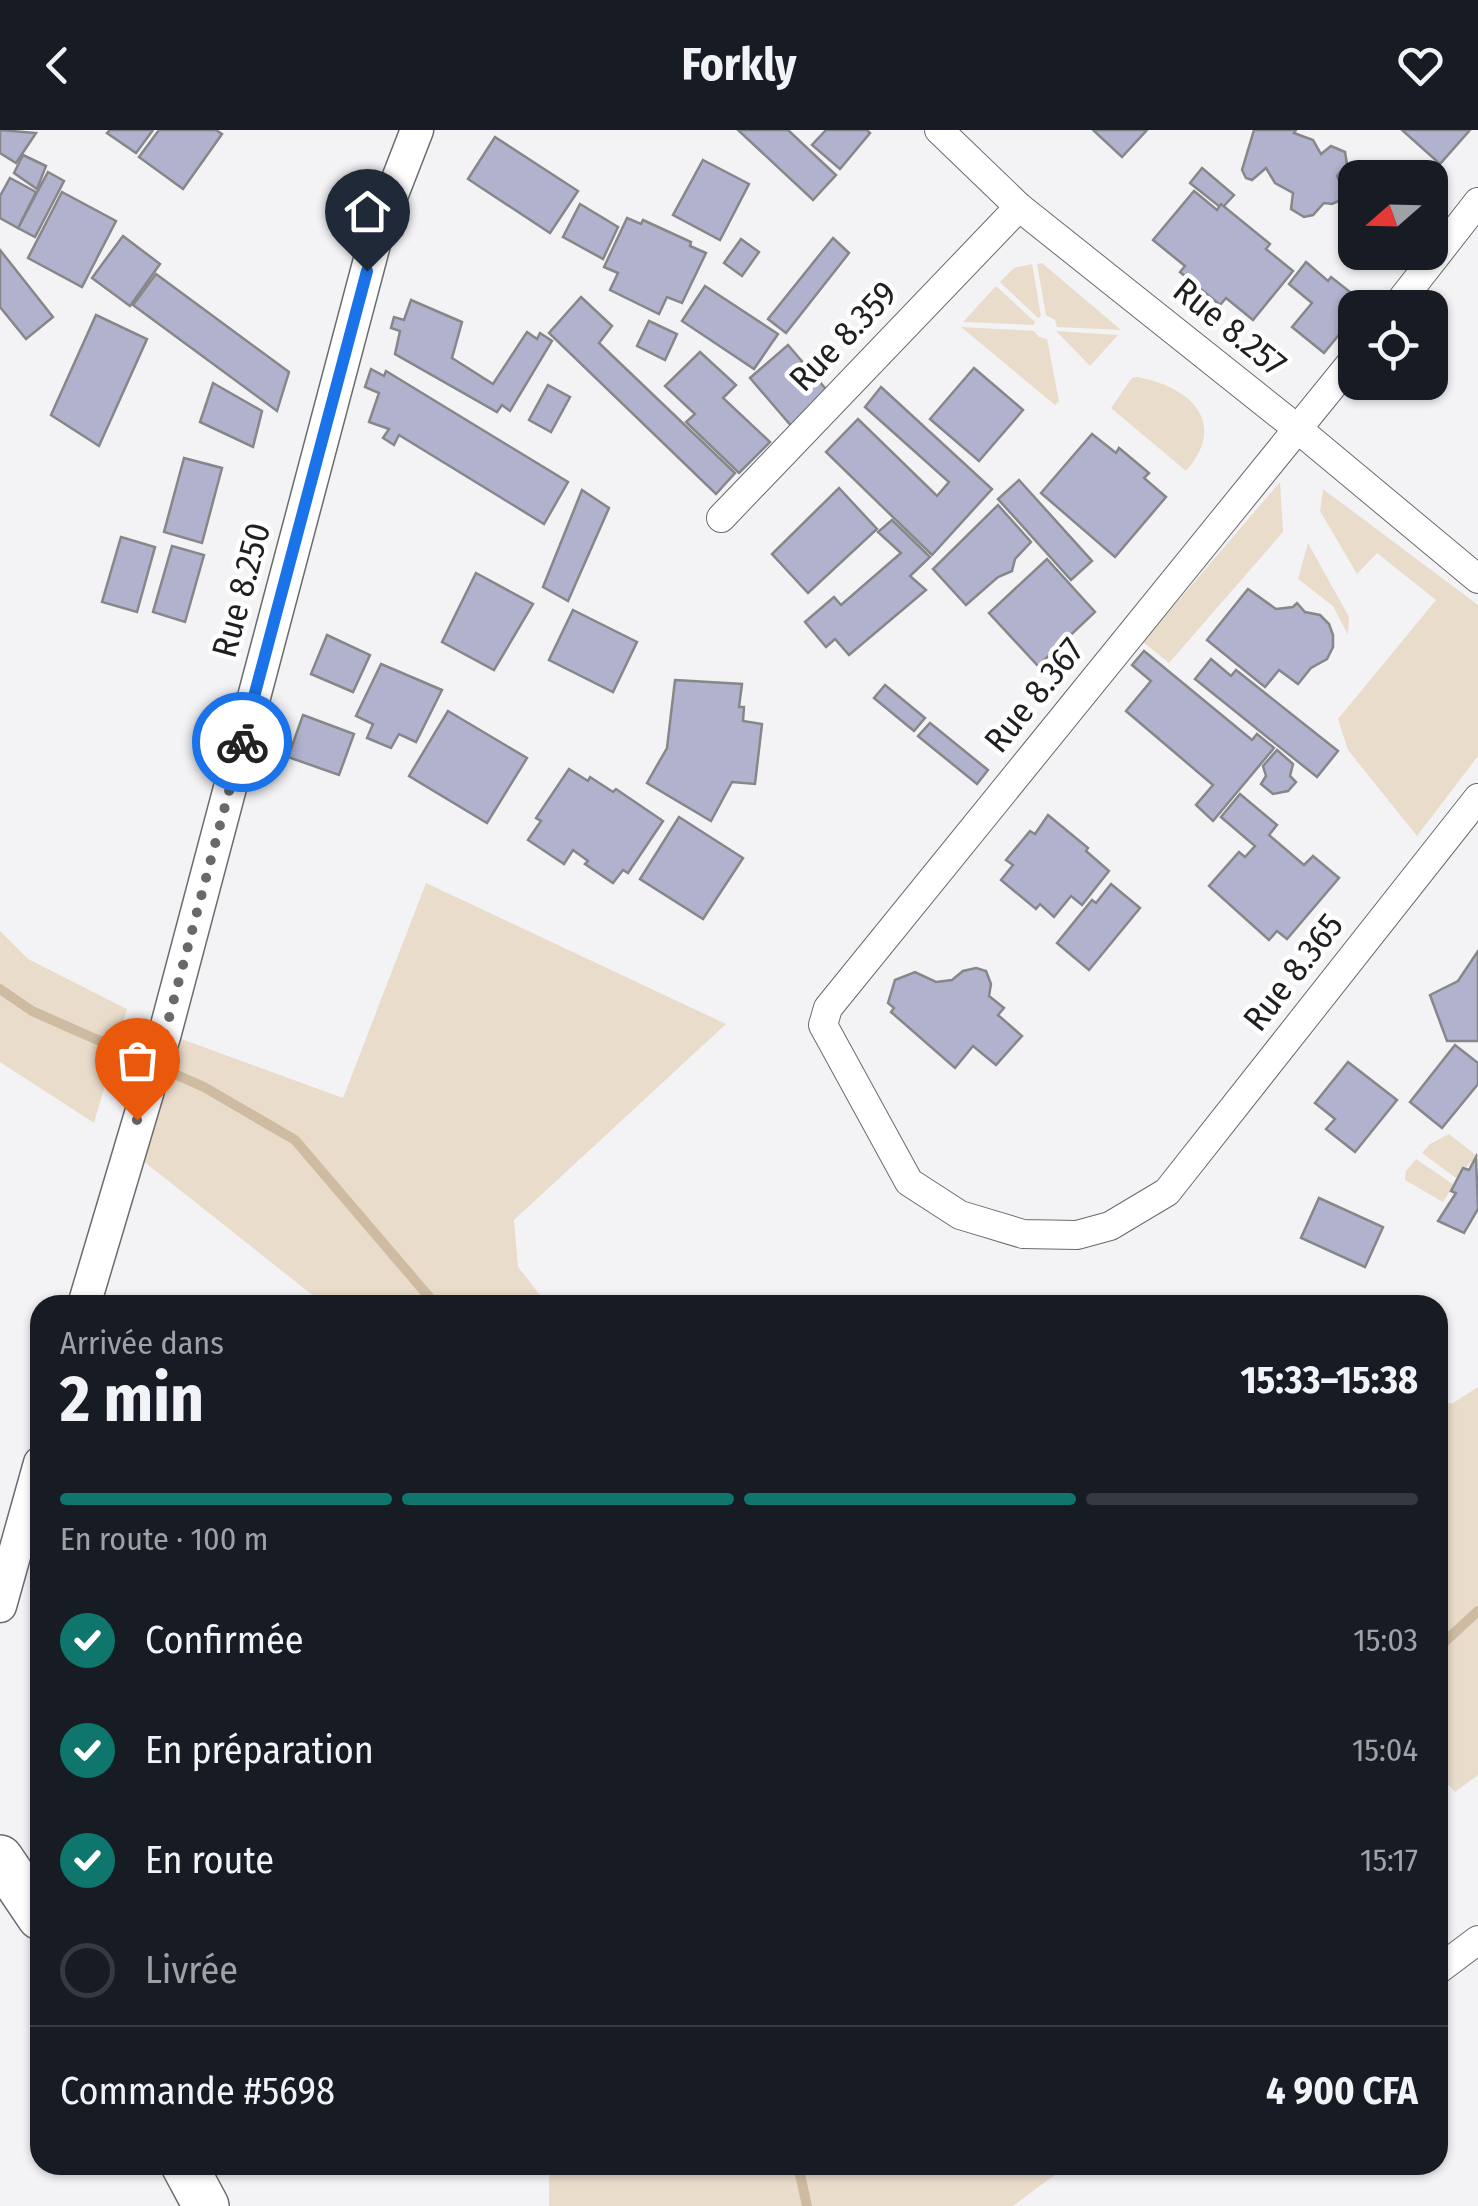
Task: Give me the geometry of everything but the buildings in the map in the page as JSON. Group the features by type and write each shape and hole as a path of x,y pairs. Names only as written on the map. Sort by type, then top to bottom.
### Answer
{"highway":[{"path":"0,1858 30,1902"},
{"path":"189,2175 206,2206"}],"street":[{"name":"Rue 8.250","path":"87,1295 165,1033 377,233 417,130"},
{"name":"Rue 8.257","path":"939,130 1018,207 1478,579"},
{"path":"1409,290 1478,202"},
{"name":"Rue 8.359","path":"722,518 1018,207"},
{"name":"Rue 8.367","path":"1167,1192 1110,1226 1077,1236 1023,1234 960,1215 909,1182 822,1025 828,1008 1338,379"},
{"name":"Rue 8.365","path":"1167,1192 1478,798"},
{"path":"0,1606 30,1499"},
{"path":"1448,1962 1478,1940"}],"shaded area":[{"path":"1042,263 1121,330 1057,327 1055,320 1046,315 1037,264"},
{"path":"1032,264 1041,316 1038,318 1000,282 1014,268"},
{"path":"996,286 1035,322 1034,325 963,322"},
{"path":"961,327 1034,331 1047,339 1059,401 1055,405"},
{"path":"1056,331 1118,335 1090,366"},
{"path":"1132,378 1173,389 1197,409 1204,437 1186,471 1111,408"},
{"path":"1280,482 1283,532 1169,663 1143,642"},
{"path":"1323,489 1478,605 1478,756 1417,836 1348,750 1338,719 1436,600 1377,553 1357,574 1320,511"},
{"path":"1308,543 1349,617 1348,635 1333,606 1298,579"},
{"path":"426,883 726,1024 514,1220 518,1267 540,1295 312,1295 128,1149 165,1033 343,1098"},
{"path":"0,931 28,959 127,1009 94,1123 0,1062"},
{"path":"1449,1134 1477,1156 1456,1178 1422,1153"},
{"path":"1416,1159 1454,1185 1443,1202 1405,1180 1406,1171"},
{"path":"1478,1387 1478,1775 1455,1792 1448,1785 1448,1403"},
{"path":"1055,2175 1013,2206 549,2206 549,2177"}],"waterway":[{"path":"0,989 32,1011 204,1087 295,1140 427,1295"},
{"path":"1448,1639 1478,1611"},
{"path":"800,2175 807,2206"}],"way so far":[{"path":"137,1120 165,1033 242,742"}],"route":[{"path":"242,742 367,271"}]}
